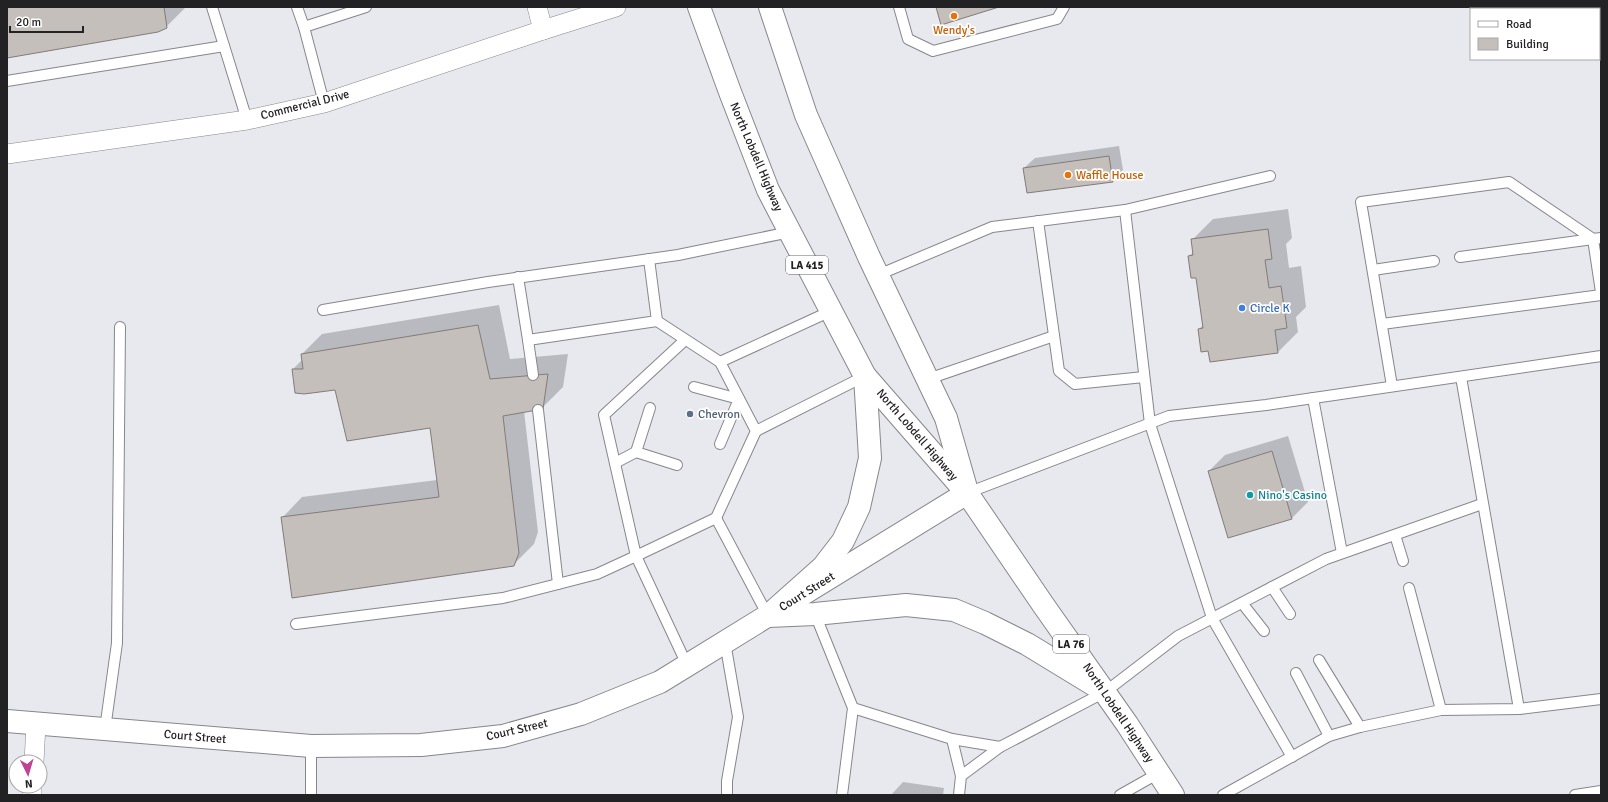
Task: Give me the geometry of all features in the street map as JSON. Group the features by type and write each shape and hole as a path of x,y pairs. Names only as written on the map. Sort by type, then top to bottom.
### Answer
{"main road":[{"name":"North Lobdell Highway","path":"699,7 768,190 865,376 967,493 1105,692 1173,795"},
{"name":"North Lobdell Highway","path":"770,7 806,115 878,275 946,418 967,493"},
{"path":"768,616 824,567 843,541 859,507 870,458 865,376"},
{"name":"Court Street","path":"7,721 311,746 422,745 503,736 581,714 660,682 967,493"},
{"path":"768,616 815,614 906,605 954,610 985,623 1027,644 1105,692"}],"street":[{"path":"537,7 543,30"},
{"name":"Commercial Drive","path":"7,154 247,120 324,104 616,7"},
{"path":"34,754 36,724"}],"lane":[{"path":"212,7 247,120"},
{"path":"297,7 304,27 324,104"},
{"path":"304,27 366,7"},
{"path":"899,7 908,38 933,51 1057,19 1064,7"},
{"path":"7,81 224,46"},
{"path":"878,275 992,227 1124,210 1270,176"},
{"path":"1392,386 1362,202 1509,182 1597,238"},
{"path":"1124,210 1150,424 1212,618 1292,757"},
{"path":"1038,221 1059,370 1075,384 1144,377"},
{"path":"322,310 518,277 678,255 790,232"},
{"path":"1460,257 1597,238"},
{"path":"1382,324 1601,293 1597,238"},
{"path":"649,259 657,321"},
{"path":"1373,270 1434,261"},
{"path":"518,277 533,375"},
{"path":"720,362 831,311"},
{"path":"528,340 657,321 720,362 756,431"},
{"path":"105,729 117,643 120,327"},
{"path":"928,380 1054,336"},
{"path":"685,340 604,415 636,556 687,665"},
{"path":"967,493 1170,416 1313,398 1601,356"},
{"path":"296,624 503,598 597,574 716,518 756,431 865,376"},
{"path":"1460,377 1519,709"},
{"path":"694,387 739,399"},
{"path":"1313,398 1342,553"},
{"path":"720,444 739,399"},
{"path":"615,463 636,452 650,408"},
{"path":"538,410 558,584"},
{"path":"636,452 677,465"},
{"path":"961,776 1000,747 1105,692 1178,636 1212,618 1326,559 1482,504"},
{"path":"716,518 768,616"},
{"path":"1395,535 1403,561"},
{"path":"1272,587 1290,614"},
{"path":"1409,588 1441,710"},
{"path":"1242,603 1264,631"},
{"path":"815,614 853,708 842,795"},
{"path":"725,642 738,716 727,781 727,795"},
{"path":"1320,660 1360,727"},
{"path":"1296,673 1329,736"},
{"path":"1223,795 1329,736 1360,727 1441,710 1519,709 1601,699"},
{"path":"853,708 952,739 1000,747"},
{"path":"952,739 961,776 958,795"},
{"path":"311,746 311,795"},
{"path":"1120,795 1159,773"},
{"path":"1575,795 1601,791"}],"building":[{"path":"7,7 164,7 167,28 158,32 7,58"},
{"name":"Wendy's","path":"936,7 999,7 941,25"},
{"name":"Waffle House","path":"1109,156 1113,182 1027,193 1023,168"},
{"name":"Circle K","path":"1268,229 1272,259 1265,260 1269,288 1281,286 1287,328 1275,330 1278,353 1210,362 1208,351 1201,352 1198,329 1203,328 1196,278 1191,278 1188,256 1193,255 1191,239"},
{"path":"478,325 490,379 548,374 543,409 503,416 519,553 514,566 292,598 281,517 439,497 430,428 347,441 335,390 304,394 295,393 292,369 303,369 301,354"},
{"name":"Nino's Casino","path":"1272,451 1292,519 1228,538 1208,471"}],"place":[{"name":"Wendy's","path":"954,16"},
{"name":"Waffle House","path":"1068,175"},
{"name":"Circle K","path":"1242,308"},
{"name":"Chevron","path":"690,414"},
{"name":"Nino's Casino","path":"1250,495"}]}
